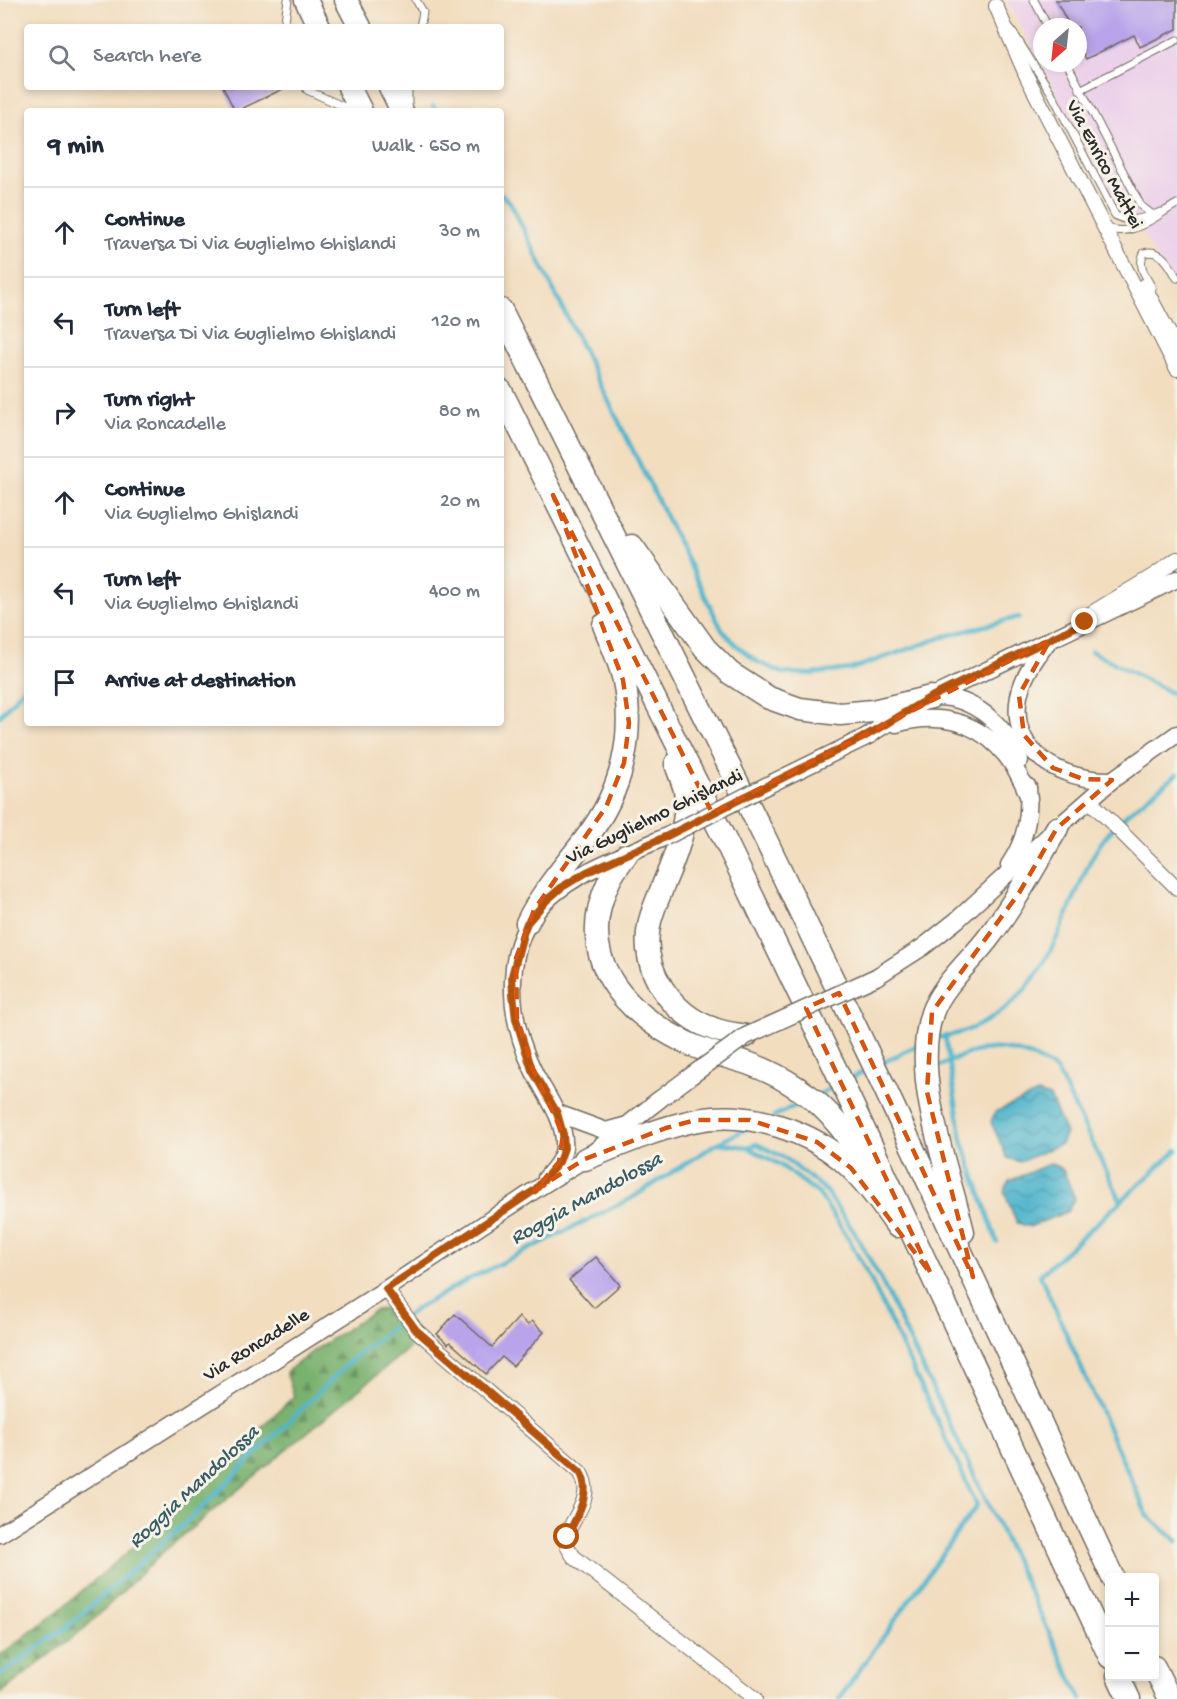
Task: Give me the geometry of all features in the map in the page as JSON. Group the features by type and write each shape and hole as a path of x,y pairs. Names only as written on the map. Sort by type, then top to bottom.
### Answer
{"highway":[{"path":"306,0 318,24"},
{"path":"346,0 358,24"},
{"path":"350,90 360,108"},
{"path":"392,90 400,108"},
{"path":"504,315 765,838 880,1078 1111,1573"},
{"path":"504,397 734,857 1105,1646"},
{"path":"586,478 705,648 730,673 749,687 793,707 840,714 873,711 931,697"},
{"path":"527,923 542,896 589,835 606,807 624,763 629,723 623,680 577,548 553,495"},
{"path":"657,703 685,790 685,817 677,852 649,924 646,941 648,957 656,977 667,994 694,1020 714,1029 746,1036"},
{"path":"973,1277 927,1092 927,1033 932,1012 939,997 990,936 1019,893 1057,828"},
{"path":"626,855 609,879 603,894 597,930 604,967 625,1000 643,1017 691,1045 752,1064 800,1089 819,1103 849,1138 931,1274"},
{"path":"585,1159 640,1137 696,1120 734,1118 773,1125 817,1142 851,1168 876,1197 931,1274"},
{"path":"1159,1675 1170,1699"},
{"path":"1120,1681 1129,1699"}],"street":[{"path":"995,3 1027,77 1108,227 1177,369"},
{"name":"Via Enrico Mattei","path":"1108,227 1177,348"},
{"path":"1055,637 1177,559"},
{"name":"Via Guglielmo Ghislandi","path":"535,1190 559,1162 564,1148 563,1134 557,1113 532,1070 516,1019 512,976 527,923 547,900 562,887 587,872 665,837 862,738 931,697 1177,579"},
{"name":"Via Guglielmo Ghislandi","path":"1055,637 1031,666 1019,695 1018,710 1024,735 1029,746 1053,768 1083,779 1112,780"},
{"name":"Via Guglielmo Ghislandi","path":"931,697 948,697 964,701 993,721 1017,754 1028,785 1029,811 1026,832 1019,851 994,887"},
{"name":"Via Guglielmo Ghislandi","path":"862,738 915,719 934,718 953,721 991,740 1008,756 1022,779 1029,798"},
{"name":"Via Guglielmo Ghislandi","path":"535,1190 585,1159 688,1078 746,1036 876,977 923,947 957,920 1112,780 1174,736"},
{"path":"1089,800 1177,888"},
{"name":"Via Guglielmo Ghislandi","path":"557,1113 606,1131 623,1126 660,1100"},
{"name":"Via Roncadelle","path":"0,1534 386,1289 535,1190"},
{"path":"386,1289 416,1330 580,1472 585,1480 586,1490 584,1500 567,1537 567,1546 574,1557 755,1699"}],"lane":[{"path":"284,24 288,0"},
{"path":"416,0 423,12 421,24"},
{"path":"1034,0 1043,18"},
{"path":"995,3 1052,94 1115,215 1132,220 1177,204"},
{"path":"1080,90 1177,40"},
{"path":"1071,72 1141,206 1157,213"},
{"path":"307,90 349,108"},
{"path":"408,90 408,108"},
{"path":"1108,227 1134,229 1157,213"},
{"path":"1177,278 1159,255 1150,251 1144,253 1141,259 1145,274 1177,336"}],"highlighted area":[{"path":"553,495 712,813 1050,640 1019,695 1024,735 1053,768 1083,779 1112,780 1057,828 1019,893 932,1012 927,1092 973,1277 839,993 806,1008 931,1274 851,1168 817,1142 750,1120 696,1120 666,1128 585,1159 535,1190 559,1162 563,1134 533,1069 517,1019 516,958 534,910 606,807 624,763 629,723 623,680"}],"shaded area":[{"path":"1007,0 1177,0 1177,297 1137,222 1119,213 1045,72 1087,72 1087,18 1033,18 1033,49"}],"green space":[{"path":"387,1309 396,1312 419,1340 163,1552 86,1627 0,1694 0,1655 58,1611 169,1517 294,1396 286,1372 375,1310"}],"water":[{"path":"1038,1093 1050,1097 1066,1133 1061,1144 1020,1162 1007,1158 991,1122 995,1112"},
{"path":"1051,1163 1063,1170 1075,1198 1068,1211 1030,1227 1017,1223 1004,1192 1009,1181"}],"building":[{"path":"1056,0 1177,0 1177,29 1140,47 1134,35 1087,58 1087,18 1065,18"},
{"path":"224,90 281,90 243,108 234,108"},
{"path":"596,1257 620,1285 594,1308 569,1280"},
{"path":"455,1314 492,1347 519,1317 528,1325 532,1321 544,1332 513,1366 502,1357 486,1374 450,1342 448,1344 437,1334"}],"waterway":[{"path":"504,197 510,202 722,630 735,644 756,661 782,673 811,674 851,669 946,636 1019,617"},
{"path":"1091,651 1177,696"},
{"path":"0,716 24,688"},
{"name":"Roggia Mandolossa","path":"934,1039 961,1032 987,1021 1022,993 1036,976 1047,957 1098,848 1115,826 1132,810 1177,774"},
{"path":"945,1036 962,1140 997,1242"},
{"name":"Roggia Mandolossa","path":"880,1064 920,1044"},
{"path":"939,1066 970,1053 996,1049 1028,1055 1057,1071 1121,1201"},
{"name":"Roggia Mandolossa","path":"847,1080 869,1069"},
{"name":"Roggia Mandolossa","path":"818,1095 837,1085"},
{"name":"Roggia Mandolossa","path":"774,1116 805,1101"},
{"name":"Roggia Mandolossa","path":"0,1675 73,1622 192,1517 351,1360 416,1309 469,1279 630,1199 718,1143 748,1128"},
{"path":"719,1143 747,1147 779,1164 819,1194 848,1238 870,1278 977,1505 839,1699"},
{"path":"747,1147 757,1144 785,1158 825,1190 855,1233 879,1276 1081,1699"},
{"path":"1177,1150 1040,1275 1147,1515 1177,1541"}],"route":[{"path":"567,1537 584,1500 585,1480 580,1472 416,1330 386,1289 535,1190 559,1162 564,1148 557,1113 532,1070 516,1019 512,976 527,923 536,911 562,887 587,872 665,837 862,738 931,697 1085,622"}]}
